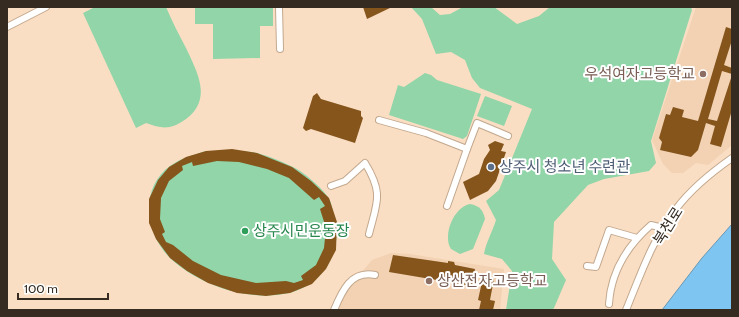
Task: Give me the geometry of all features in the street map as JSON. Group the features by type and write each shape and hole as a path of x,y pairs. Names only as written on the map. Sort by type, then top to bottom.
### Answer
{"street":[{"path":"7,27 46,7"},
{"path":"279,7 280,49"},
{"path":"379,120 426,133 467,149"},
{"path":"447,206 477,124 508,136"},
{"name":"북천로","path":"626,310 663,228 676,209 695,189 732,158"},
{"path":"331,186 345,181 365,163 374,178 378,191 369,234"},
{"path":"609,304 610,286 618,265 636,238 651,225 663,228"},
{"path":"587,266 596,268 609,230 636,238"},
{"path":"334,310 342,289 348,282 354,277 367,274 375,275"}],"shaded area":[{"name":"우석여자고등학교","path":"696,7 732,7 732,145 708,165 696,163 683,173 672,173 663,164 652,140"},
{"name":"상산전자고등학교","path":"391,253 410,254 504,269 500,310 338,310 345,292 372,260"}],"green space":[{"path":"95,7 166,7 194,66 200,85 201,94 199,103 194,111 181,123 171,127 162,127 146,123 136,128 83,13"},
{"path":"195,7 273,7 273,26 260,26 260,58 213,59 213,24 195,24"},
{"path":"411,7 431,7 440,15 450,14 463,7 494,7 517,24 539,16 550,7 691,7 692,10 651,141 656,163 649,171 604,179 588,185 554,222 552,259 566,280 552,310 506,310 512,271 502,259 484,254 496,220 486,201 499,190 532,109 480,88 472,78 465,60 451,52 436,54 422,19"},
{"path":"425,73 431,75 437,80 481,94 467,136 463,139 389,115 398,85 404,87"},
{"path":"485,96 512,106 504,126 477,116"},
{"name":"상주시민운동장","path":"206,151 251,152 270,157 301,172 325,193 332,206 336,225 336,238 334,251 329,262 322,273 313,281 302,288 289,293 274,295 258,295 226,290 196,277 183,269 162,249 151,225 149,212 153,186 160,175 174,163"},
{"path":"470,204 480,209 485,219 473,249 460,254 451,249 448,236 449,229 451,222 459,210"}],"water":[{"path":"732,224 732,310 662,310 702,258"}],"building":[{"path":"363,7 392,7 367,19"},
{"path":"726,27 732,29 732,40 724,65 732,68 732,74 722,71 708,119 717,121 732,75 732,110 721,147 710,144 715,126 706,123 698,150 691,157 660,150 662,142 659,138 666,114 670,115 673,107 684,110 682,117 698,121"},
{"path":"317,93 321,99 361,111 361,116 363,118 355,143 311,129 306,131 303,128 313,96"},
{"name":"상주시 청소년 수련관","path":"495,141 504,144 501,151 506,152 496,181 488,191 470,200 463,182 479,174 484,159 490,150 488,145"},
{"path":"232,149 257,153 292,167 311,181 329,198 337,222 336,250 326,269 312,284 290,293 266,296 237,293 208,283 187,271 170,258 156,239 149,223 149,199 158,180 169,167 186,157 206,151","holes":["217,161 239,162 267,169 289,178 314,200 319,197 325,206 320,209 326,228 324,248 316,265 301,276 303,280 294,283 286,281 256,283 221,275 193,261 173,245 166,242 162,234 165,232 160,219 161,198 169,181 183,170 182,166 192,162 193,166"]},
{"path":"393,255 448,263 448,261 454,262 455,265 475,269 472,286 389,272"},
{"name":"상산전자고등학교","path":"483,277 494,279 490,300 495,301 493,310 479,310 481,301 478,300"}],"place":[{"name":"우석여자고등학교","path":"703,74"},
{"name":"상주시 청소년 수련관","path":"491,167"},
{"name":"상주시민운동장","path":"245,231"},
{"name":"상산전자고등학교","path":"429,281"}]}
